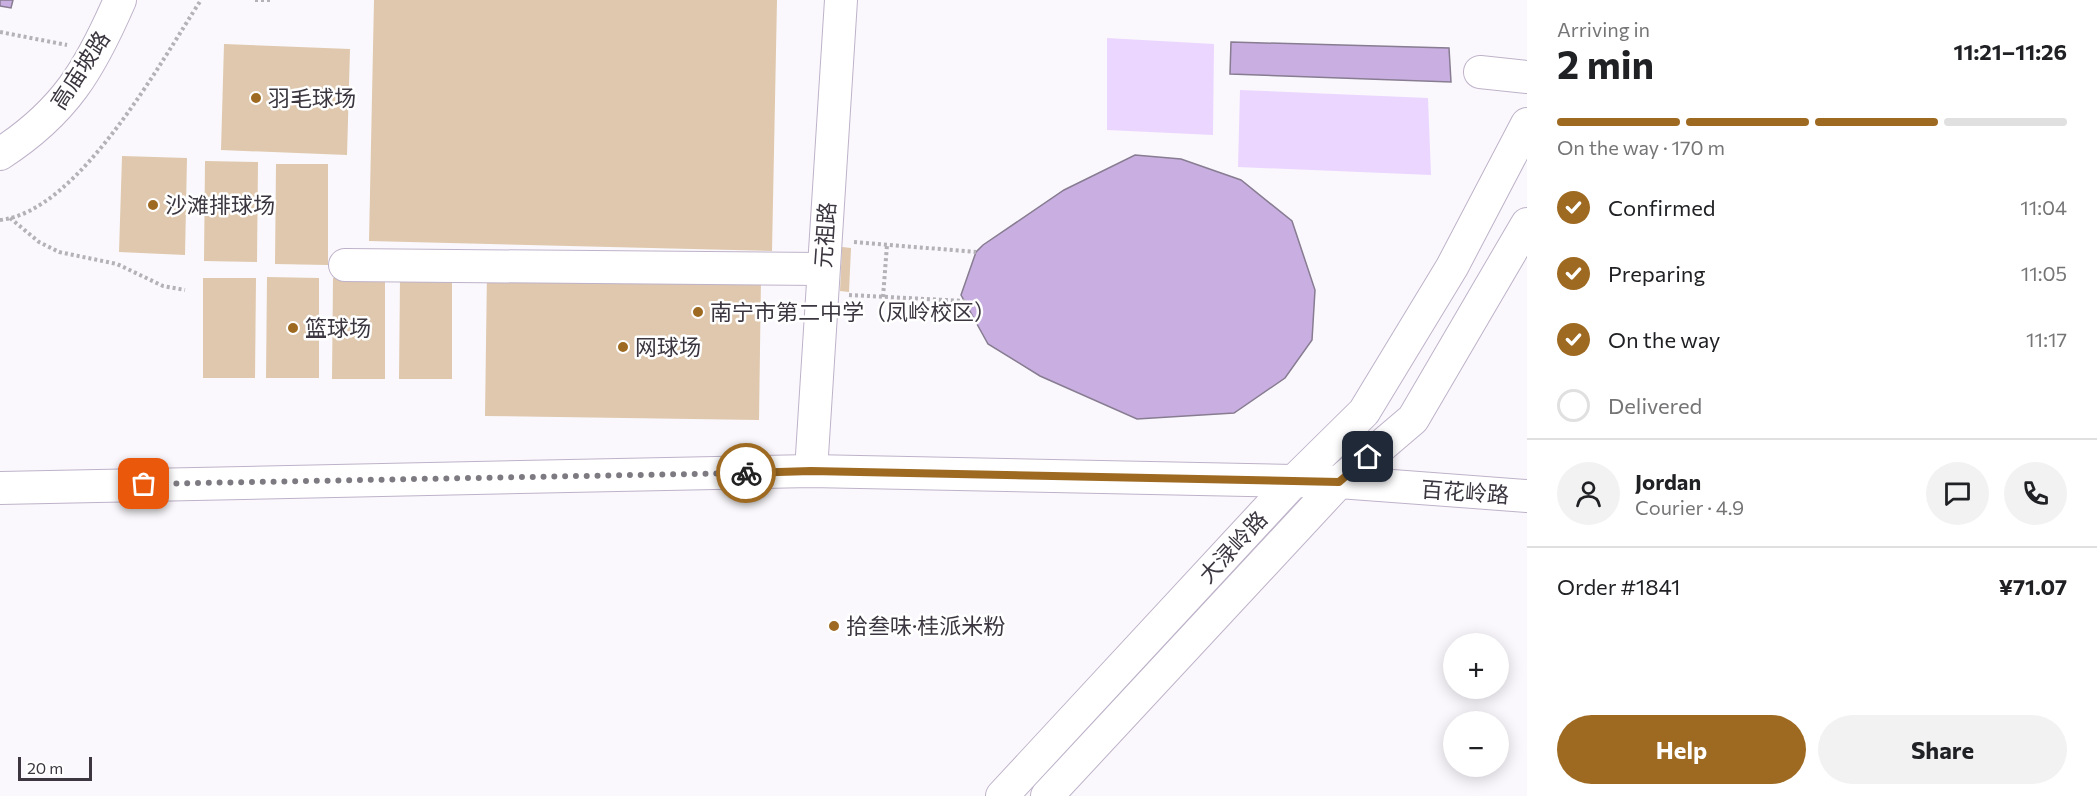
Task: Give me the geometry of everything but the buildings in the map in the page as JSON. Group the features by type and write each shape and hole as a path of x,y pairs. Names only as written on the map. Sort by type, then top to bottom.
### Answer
{"street":[{"name":"高庙坡路","path":"0,154 52,115 78,81 96,52 120,0"},
{"name":"元祖路","path":"811,471 841,0"},
{"path":"1480,72 1527,77"},
{"name":"大渌岭路","path":"1002,796 1294,481 1364,412 1452,267 1527,124"},
{"name":"大渌岭路","path":"1047,796 1339,482 1413,418 1527,224"},
{"path":"345,265 823,267"},
{"name":"百花岭路","path":"0,488 811,471 1339,482 1527,496"}],"path":[{"path":"0,220 38,206 58,191 93,157 137,97 201,0"},
{"path":"255,0 273,0"},
{"path":"0,32 96,52"},
{"path":"10,218 39,242 59,252 117,264 163,286 184,290"},
{"path":"883,297 887,245"},
{"path":"823,267 887,245 976,252"},
{"path":"823,267 883,297 965,301"}],"shaded area":[{"path":"374,0 777,0 772,251 369,241"},
{"path":"1107,38 1214,44 1213,135 1107,130"},
{"path":"224,44 350,49 347,155 221,150"},
{"path":"1240,90 1428,98 1431,175 1238,167"},
{"name":"沙滩排球场","path":"122,156 187,158 185,255 119,252"},
{"path":"205,161 258,162 257,262 204,261"},
{"path":"276,164 328,164 328,265 275,264"},
{"path":"842,247 851,248 849,292 840,291"},
{"name":"网球场","path":"487,271 761,277 759,420 485,416"},
{"name":"篮球场","path":"267,277 319,278 319,378 266,378"},
{"path":"203,278 256,278 255,378 203,378"},
{"path":"333,278 385,279 385,379 332,379"},
{"path":"400,279 452,279 452,379 399,379"}],"way so far":[{"path":"144,484 746,473"}],"place":[{"name":"羽毛球场","path":"256,98"},
{"name":"沙滩排球场","path":"153,205"},
{"name":"南宁市第二中学（凤岭校区）","path":"698,312"},
{"name":"篮球场","path":"293,328"},
{"name":"网球场","path":"623,347"},
{"name":"拾叁味·桂派米粉","path":"834,626"}],"route":[{"path":"746,473 811,471 1339,482 1368,457"}]}
